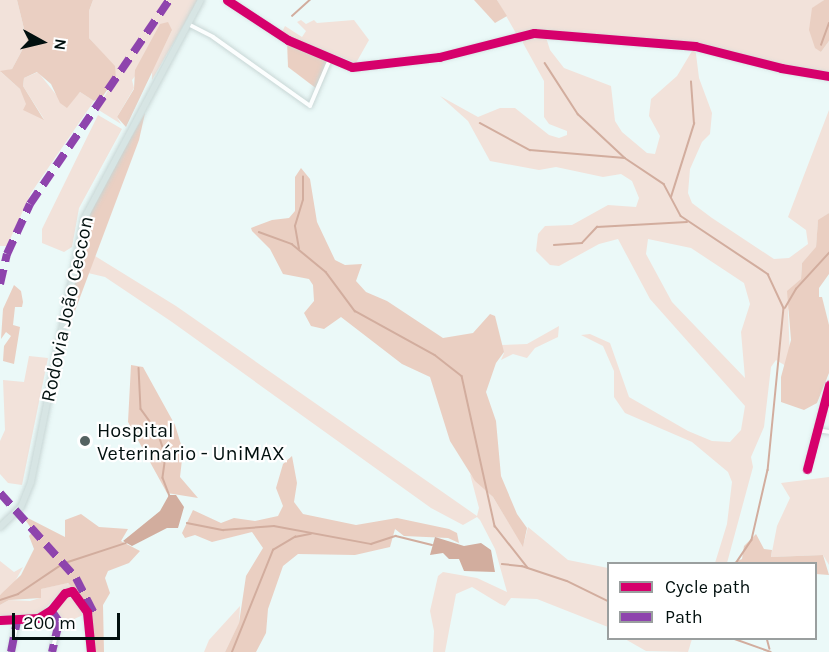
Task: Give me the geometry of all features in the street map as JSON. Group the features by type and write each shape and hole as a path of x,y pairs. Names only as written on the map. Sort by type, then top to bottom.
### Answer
{"main road":[{"name":"Rodovia João Ceccon","path":"0,527 21,507 31,482 85,216 201,0"}],"street":[{"path":"227,0 280,36 330,59 356,67 424,59 534,33 695,46 781,68 829,76"},
{"path":"188,24 213,37 310,106 330,59"},
{"path":"807,469 829,385"},
{"path":"817,430 829,432"},
{"path":"0,620 38,618 51,610 64,593 77,595 87,612 91,652"},
{"path":"51,610 59,622 52,652"},
{"path":"11,652 17,620"}],"shaded area":[{"path":"0,0 17,0 27,41 12,69 1,72 20,89 33,112 44,119 23,86 24,78 38,72 66,107 80,92 94,101 31,193 7,246 0,246"},
{"path":"17,0 93,0 89,11 89,38 115,66 116,77 103,96 94,101 80,92 67,108 60,103 51,84 37,72 24,78 23,86 44,120 23,110 26,104 20,89 0,71 12,69 27,41"},
{"path":"93,0 198,0 152,80 152,70 172,30 132,80 134,88 117,117 121,124 97,109 116,77 114,66 89,38 89,11"},
{"path":"474,0 497,0 507,16 495,23"},
{"path":"497,0 824,0 812,9 821,52 829,41 829,72 795,69 686,42 517,35"},
{"path":"824,0 829,0 829,41 821,52 815,48 809,30 812,8"},
{"path":"301,20 306,24 314,20 317,23 354,20 369,40 356,63 281,34 285,26 302,37 306,31 297,22"},
{"path":"168,22 172,30 126,127 117,117 134,89 135,70 160,24"},
{"path":"545,34 550,50 564,68 611,86 615,121 622,132 647,153 655,154 660,136 649,116 651,99 677,76 695,46 699,78 712,113 710,134 702,142 690,169 688,193 692,203 774,259 789,258 808,244 806,230 788,217 829,110 829,213 818,221 816,248 802,263 801,279 788,311 790,355 786,366 776,360 771,367 764,427 751,457 753,467 727,562 715,562 727,524 732,482 728,472 692,442 625,413 614,397 614,371 603,346 581,335 590,334 610,343 629,397 688,431 712,441 730,442 741,430 745,406 650,299 618,239 599,244 559,266 550,265 536,251 538,234 545,226 572,225 608,205 636,207 639,198 632,181 621,174 603,177 556,167 539,170 490,161 468,121 440,96 478,117 500,108 515,108 549,135 559,138 567,135 567,131 549,124 544,117 544,81 523,43 522,35","holes":["648,239 691,248 744,283 750,304 741,332 745,378 672,302 646,254"]},
{"path":"287,41 329,60 317,89 288,67"},
{"path":"145,113 139,140 70,324 67,320 92,206"},
{"path":"98,115 122,129 79,208 72,247 64,252 42,243 42,229"},
{"path":"301,168 310,179 317,222 335,260 345,265 362,264 356,281 366,292 387,301 443,338 473,333 490,314 495,316 504,352 496,363 486,392 496,421 501,476 517,514 527,528 523,547 493,497 475,481 450,441 430,377 402,364 341,317 324,329 311,326 304,313 314,301 313,285 309,279 283,274 270,249 252,231 251,228 272,220 289,218 295,211 295,177"},
{"path":"829,213 829,274 819,288 819,297 822,297 829,325 829,373 817,403 804,410 781,402 781,377 791,340 787,291 801,279 802,263 816,247 818,220"},
{"path":"95,256 176,306 477,516 479,508 470,474 493,497 523,546 528,527 568,560 607,568 607,627 537,599 511,598 505,606 472,587 456,594 445,652 433,652 434,631 430,611 438,576 443,572 477,578 507,592 495,549 480,520 477,517 463,525 431,508 172,322 105,277 88,273"},
{"path":"14,285 21,291 23,302 22,307 15,307 13,325 20,327 14,364 3,361 4,346 11,336 6,332 1,339 3,309"},
{"path":"559,326 558,337 535,348 527,358 513,354 501,360 504,353 501,345 527,344"},
{"path":"29,356 48,358 22,485 8,483 0,474 0,441 5,430 3,380 24,382"},
{"path":"131,365 143,367 175,425 183,451 180,477 198,498 167,493 128,422"},
{"path":"292,456 297,483 294,502 303,514 356,525 397,518 449,529 457,533 459,543 448,538 404,536 395,529 390,547 355,555 298,554 283,566 268,609 266,633 256,652 225,652 239,623 246,576 263,548 252,532 212,542 195,535 185,538 182,533 193,510 221,523 234,518 255,521 278,516 283,506 276,488 283,464"},
{"path":"829,477 829,565 823,555 771,557 777,526 790,498 781,483"},
{"path":"169,495 176,495 184,507 178,528 167,528 132,546 123,541 160,511"},
{"path":"81,514 99,527 128,529 121,541 140,551 129,563 108,571 105,578 110,593 103,605 104,652 95,652 88,605 68,583 41,589 41,598 9,600 0,605 0,595 21,575 34,549 29,536 33,531 22,515 65,537 65,520"},
{"path":"756,534 764,549 772,550 771,557 823,555 829,575 817,574 817,562 734,562 742,559 744,546"},
{"path":"435,537 464,546 481,543 491,550 495,572 464,571 459,559 449,559 443,553 430,555"},
{"path":"0,561 14,572 23,567 12,587 0,595"},
{"path":"67,583 78,590 62,591 39,615 0,616 0,605 9,600 30,601 40,598 40,589"},
{"path":"67,597 74,599 83,615 61,625 57,610"},
{"path":"240,606 239,624 225,652 204,652 209,640"},
{"path":"627,640 692,640 688,652 646,651"}],"waterway":[{"path":"292,16 310,0"},
{"path":"821,45 829,23"},
{"path":"545,63 578,114 625,158"},
{"path":"671,197 694,124 691,82"},
{"path":"480,123 530,150 625,158 664,184 681,216 768,274 784,308 768,470 752,540 737,562"},
{"path":"299,249 295,226 303,200 303,177"},
{"path":"554,245 582,243 597,227 687,222"},
{"path":"259,232 292,244 326,272 355,311 435,355 462,376 495,526 528,568"},
{"path":"785,308 796,289 829,253"},
{"path":"139,368 141,409 158,432 166,456 163,478 170,496"},
{"path":"187,523 223,530 274,526 371,544 396,536 432,545"},
{"path":"232,652 273,550 295,537 311,534"},
{"path":"65,563 126,543"},
{"path":"502,564 522,566 567,581 607,601"},
{"path":"0,600 18,594 61,565"},
{"path":"738,640 771,652"},
{"path":"768,640 770,649"}],"marked path":[{"path":"0,284 7,254 30,204 169,0"},
{"path":"0,493 76,578 94,613"},
{"path":"51,610 59,622 52,652"},
{"path":"11,652 17,620"}],"cycle path":[{"path":"227,0 288,40 352,67 439,57 534,33 695,46 781,68 829,76"},
{"path":"807,469 829,385"},
{"path":"0,620 38,618 51,610 65,593 72,591 87,612 91,652"}],"place":[{"name":"Hospital Veterinário - UniMAX","path":"85,441"}]}
